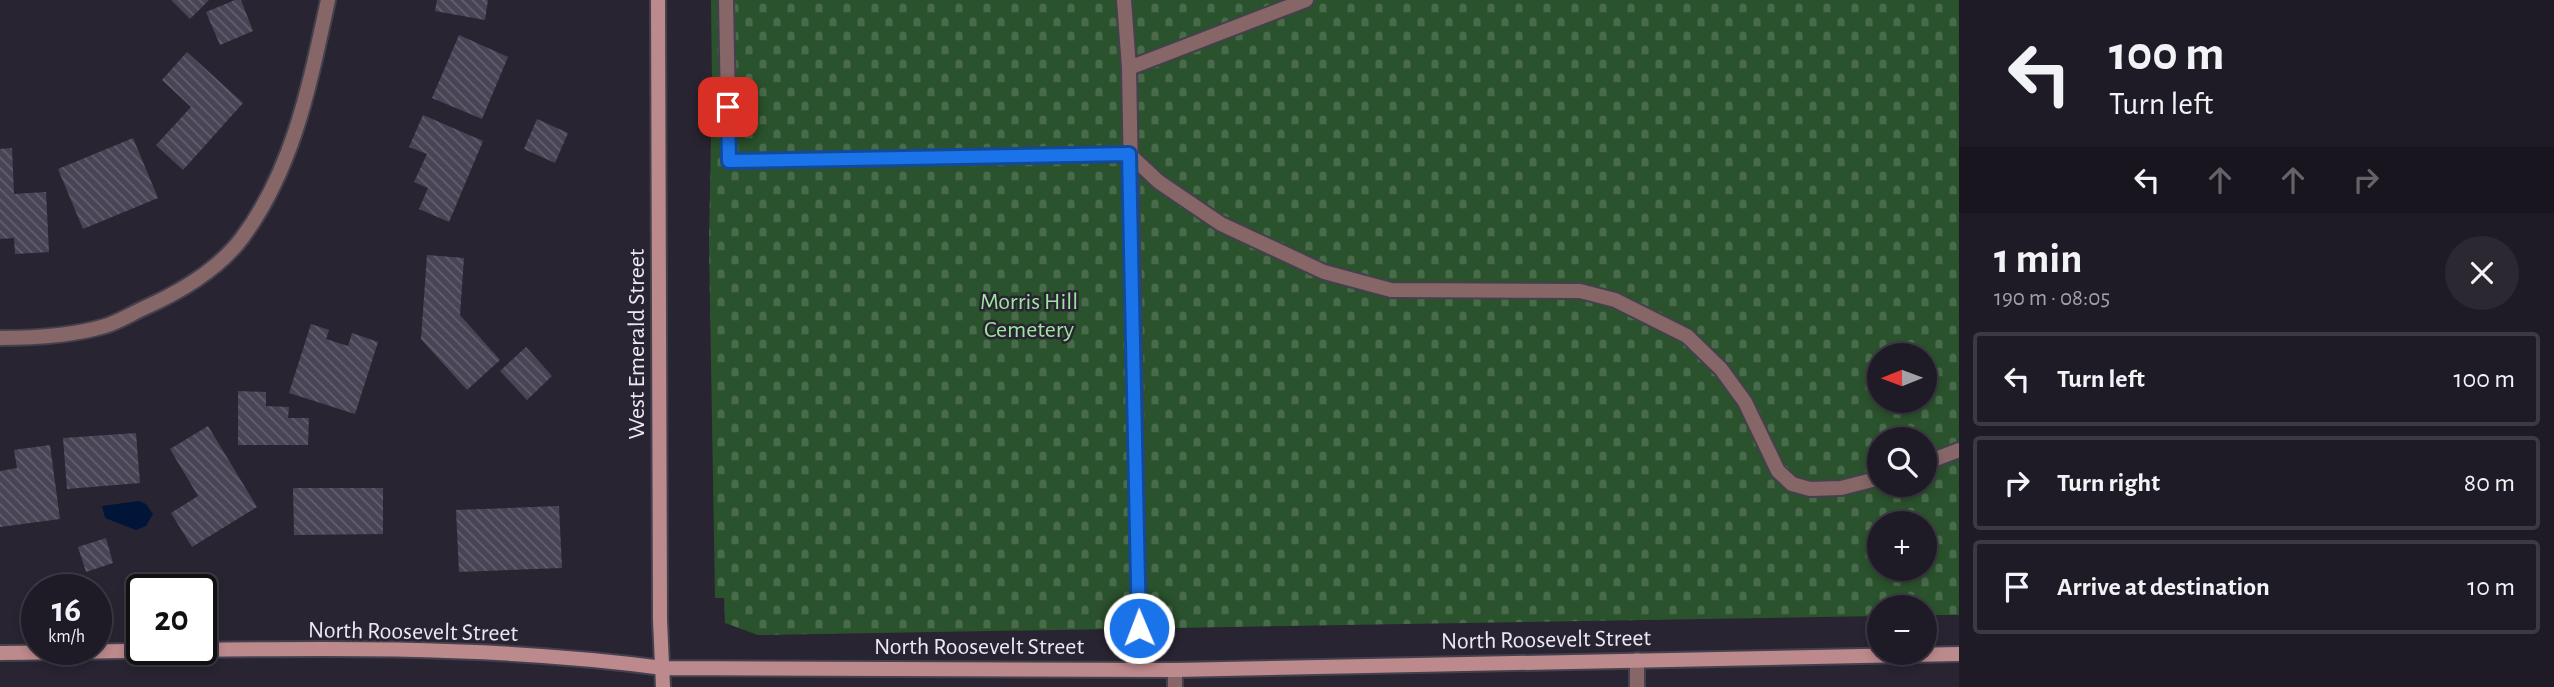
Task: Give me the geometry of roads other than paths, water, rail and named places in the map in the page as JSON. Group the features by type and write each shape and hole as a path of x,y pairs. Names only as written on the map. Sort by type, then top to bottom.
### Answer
{"street":[{"path":"0,338 36,338 105,326 168,298 208,272 242,239 267,197 291,146 307,96 328,0"},
{"name":"West Emerald Street","path":"658,0 660,620 663,687"},
{"path":"726,0 729,161 1129,154 1159,182 1221,224 1324,272 1391,290 1580,291 1615,300 1687,336 1721,369 1745,402 1778,471 1792,484 1810,489 1841,488 1867,481"},
{"path":"1124,0 1129,68 1140,670"},
{"path":"1129,68 1306,0"},
{"path":"1937,458 1959,450"},
{"name":"North Roosevelt Street","path":"0,653 412,650 609,661 663,668 1140,670 1959,654"},
{"path":"1637,660 1637,687"},
{"path":"1175,670 1175,687"}],"water":[{"path":"139,501 146,504 153,514 146,526 136,530 105,518 102,506"}],"park label":[{"name":"Morris Hill Cemetery","path":"1029,315"}]}
